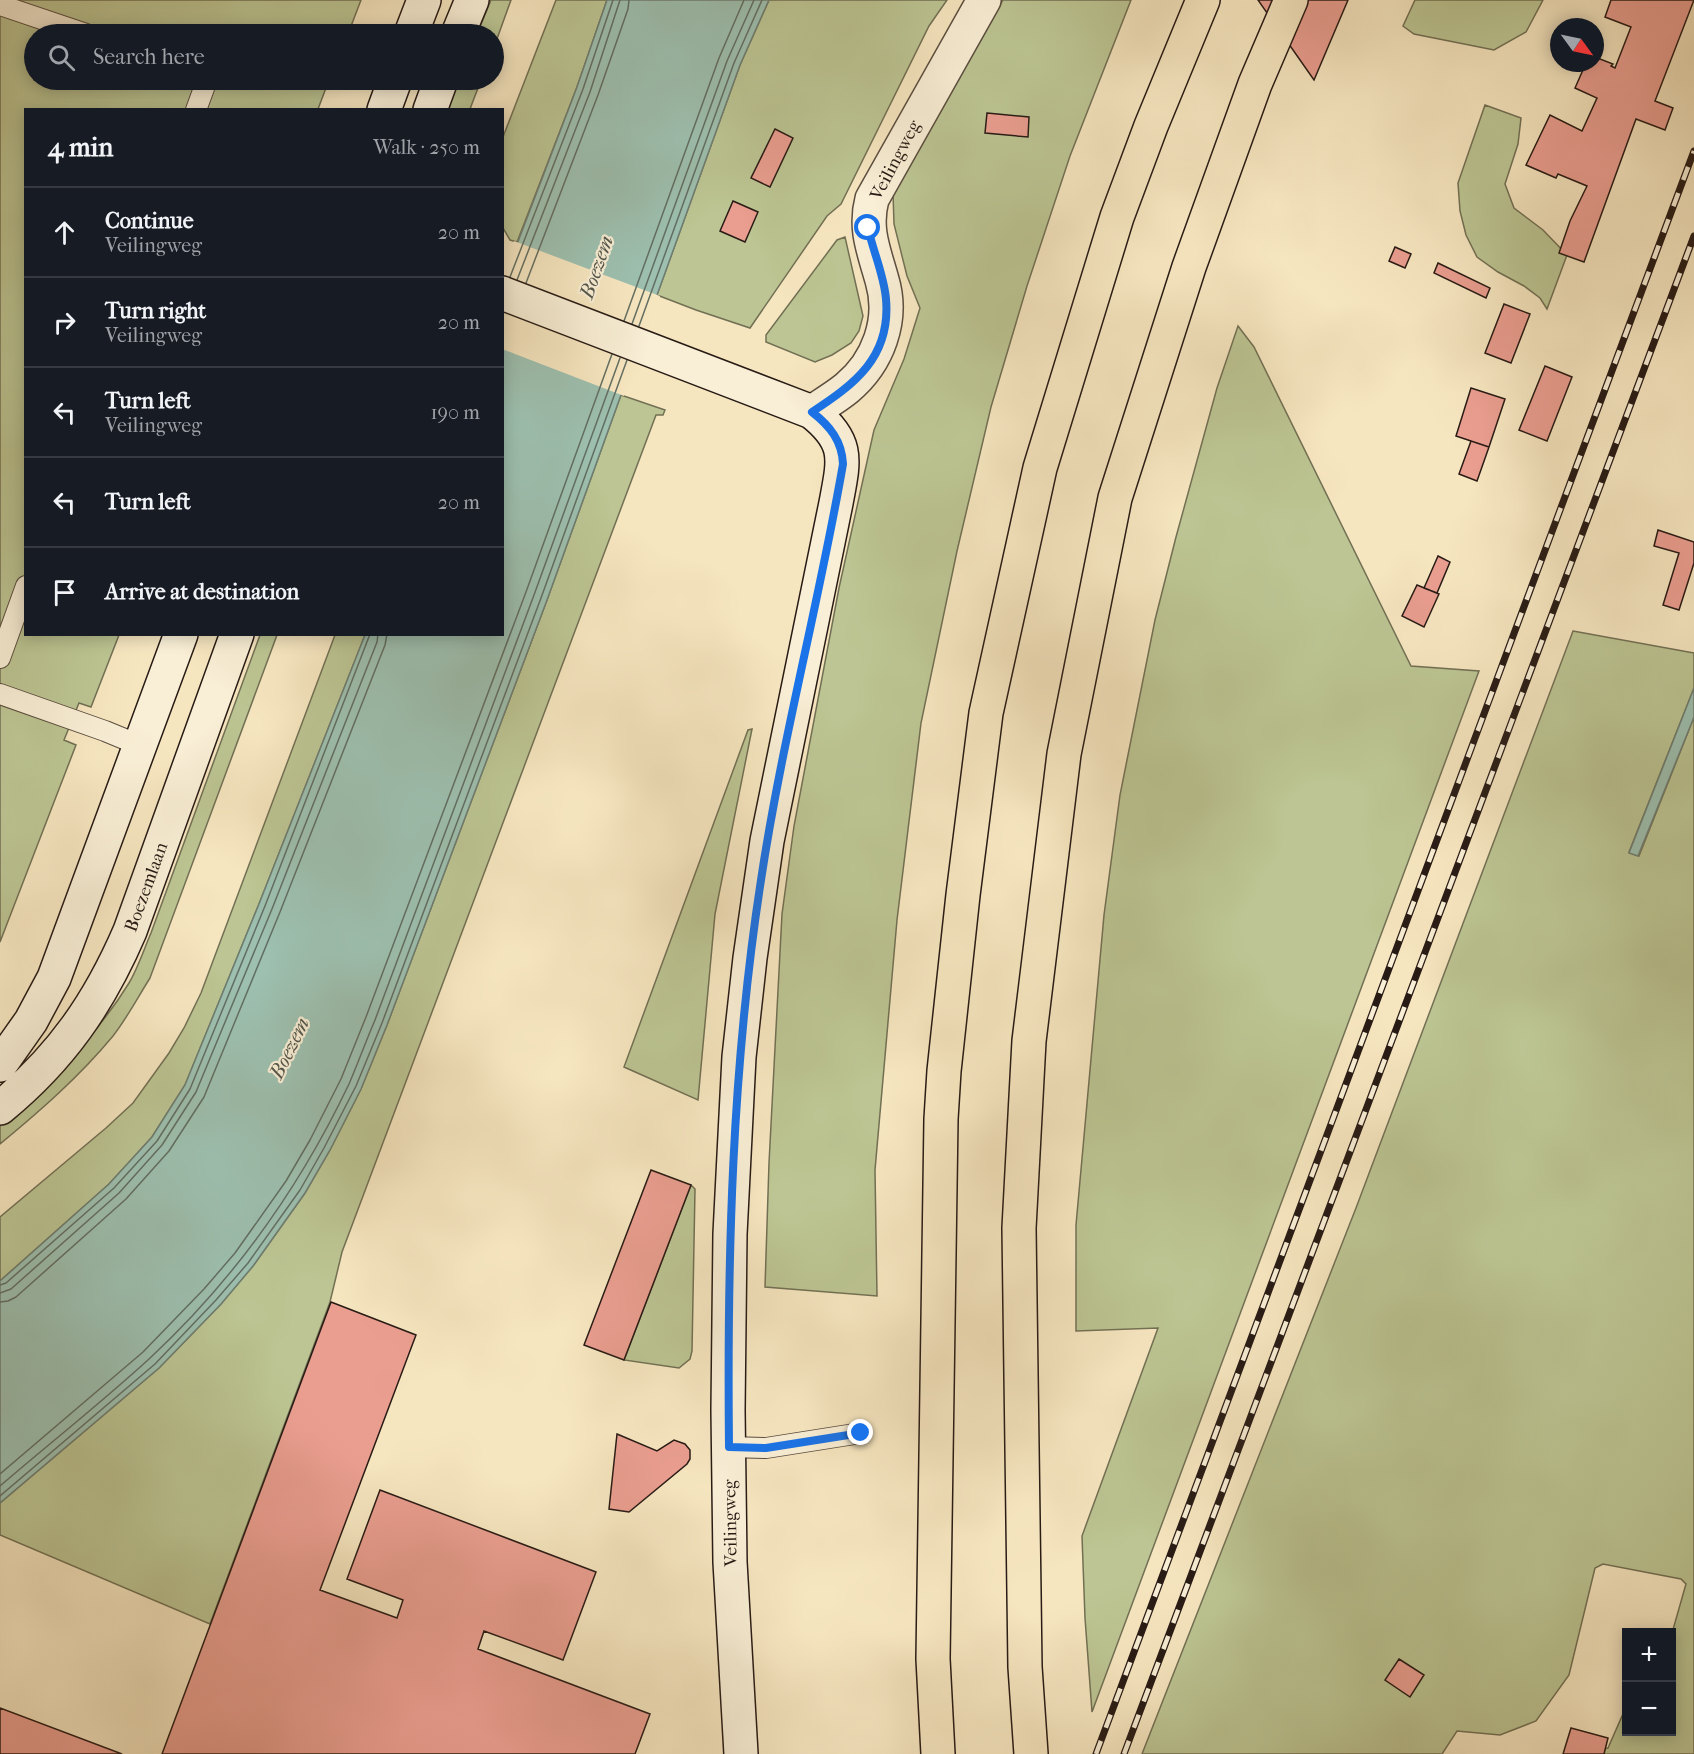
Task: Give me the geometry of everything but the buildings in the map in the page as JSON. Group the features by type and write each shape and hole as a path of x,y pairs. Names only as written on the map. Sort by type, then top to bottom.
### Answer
{"highway":[{"path":"938,1754 933,1659 938,1234 944,1071 986,713 1040,468 1118,217 1151,126 1203,0"},
{"path":"1031,1754 1025,1655 1019,1228 1029,1041 1064,754 1115,498 1180,298 1255,84 1291,0"}],"street":[{"path":"415,24 424,0"},
{"path":"463,24 472,0"},
{"name":"Veilingweg","path":"812,412 846,390 857,379 873,358 879,344 884,331 886,300 868,228 872,199 984,0"},
{"path":"385,108 391,90"},
{"path":"431,108 437,90"},
{"name":"Veilingweg","path":"504,294 812,412 832,430 843,451 843,464 775,795 750,958 739,1057 730,1234 729,1447 730,1562 741,1754"},
{"path":"0,1065 31,1022 54,978 180,636"},
{"name":"Boezemlaan","path":"0,1108 38,1075 60,1051 117,963 236,636"}],"lane":[{"path":"0,5 56,24"},
{"path":"197,108 203,90"},
{"path":"0,658 24,592"},
{"path":"0,694 139,745"},
{"path":"729,1447 766,1448 861,1433"}],"green space":[{"path":"0,0 361,0 352,24 24,24 24,90 325,90 318,108 24,108 24,636 119,636 91,707 79,703 64,740 76,745 0,942"},
{"path":"491,0 511,0 502,24 481,24"},
{"path":"556,0 607,0 577,87 517,242 510,240 504,230 504,134"},
{"path":"769,0 947,0 929,26 841,204 827,216 750,328 657,295 740,65"},
{"path":"1003,0 1131,0 1070,156 1027,286 991,407 957,551 921,723 897,920 875,1170 877,1296 765,1287 782,914 794,826 839,588 874,430 904,359 920,308 907,276 894,224 893,193"},
{"path":"1415,0 1543,0 1526,32 1494,50 1414,34 1403,26"},
{"path":"455,90 477,90 470,108 448,108"},
{"path":"1485,105 1521,118 1518,144 1505,184 1514,208 1543,230 1567,255 1547,309 1540,298 1524,286 1477,257 1466,235 1460,211 1458,183"},
{"path":"845,237 863,316 859,331 851,343 815,362 766,342 766,335 837,240"},
{"path":"1238,326 1254,347 1411,666 1479,671 1092,1712 1082,1536 1158,1328 1076,1331 1076,1225 1104,915 1120,795 1155,620 1217,388"},
{"path":"621,395 665,410 663,415 656,415 342,1252 330,1302 210,1624 0,1535 0,1503 159,1368 221,1304 253,1266 305,1193 330,1150 361,1089 387,1025 547,600"},
{"path":"1573,631 1694,653 1694,688 1629,852 1639,856 1694,717 1694,1754 1570,1754 1608,1748 1622,1716 1622,1736 1676,1736 1676,1628 1673,1628 1686,1584 1681,1579 1603,1564 1595,1568 1569,1675 1536,1721 1500,1735 1457,1731 1442,1754 1142,1754 1356,1208"},
{"path":"260,636 277,636 150,978 113,1036 87,1066 0,1144 0,1121 54,1074 101,1023 132,977 151,933"},
{"path":"335,636 365,636 185,1085 152,1137 109,1184 0,1281 0,1217 133,1103 169,1053 201,993"},
{"path":"752,729 715,914 698,1100 624,1067 748,730"},
{"path":"691,1185 695,1189 690,1359 679,1368 624,1360"}],"water":[{"name":"Boezem","path":"607,0 769,0 740,65 547,600 387,1025 361,1089 330,1150 305,1193 253,1266 221,1304 159,1368 0,1503 0,1281 109,1184 152,1137 185,1085 365,636 504,636 504,278 577,87"},
{"path":"1694,688 1694,717 1638,856 1629,853"}],"pier":[{"path":"514,241 660,296 624,396 504,350 504,267"}],"railway":[{"path":"1096,1754 1694,151"},
{"path":"1124,1754 1694,236"}],"route":[{"path":"861,1433 766,1448 729,1447 728,1410 730,1234 739,1057 750,958 775,795 843,464 843,451 832,430 812,412 846,390 866,369 884,331 886,300 868,228"}]}
